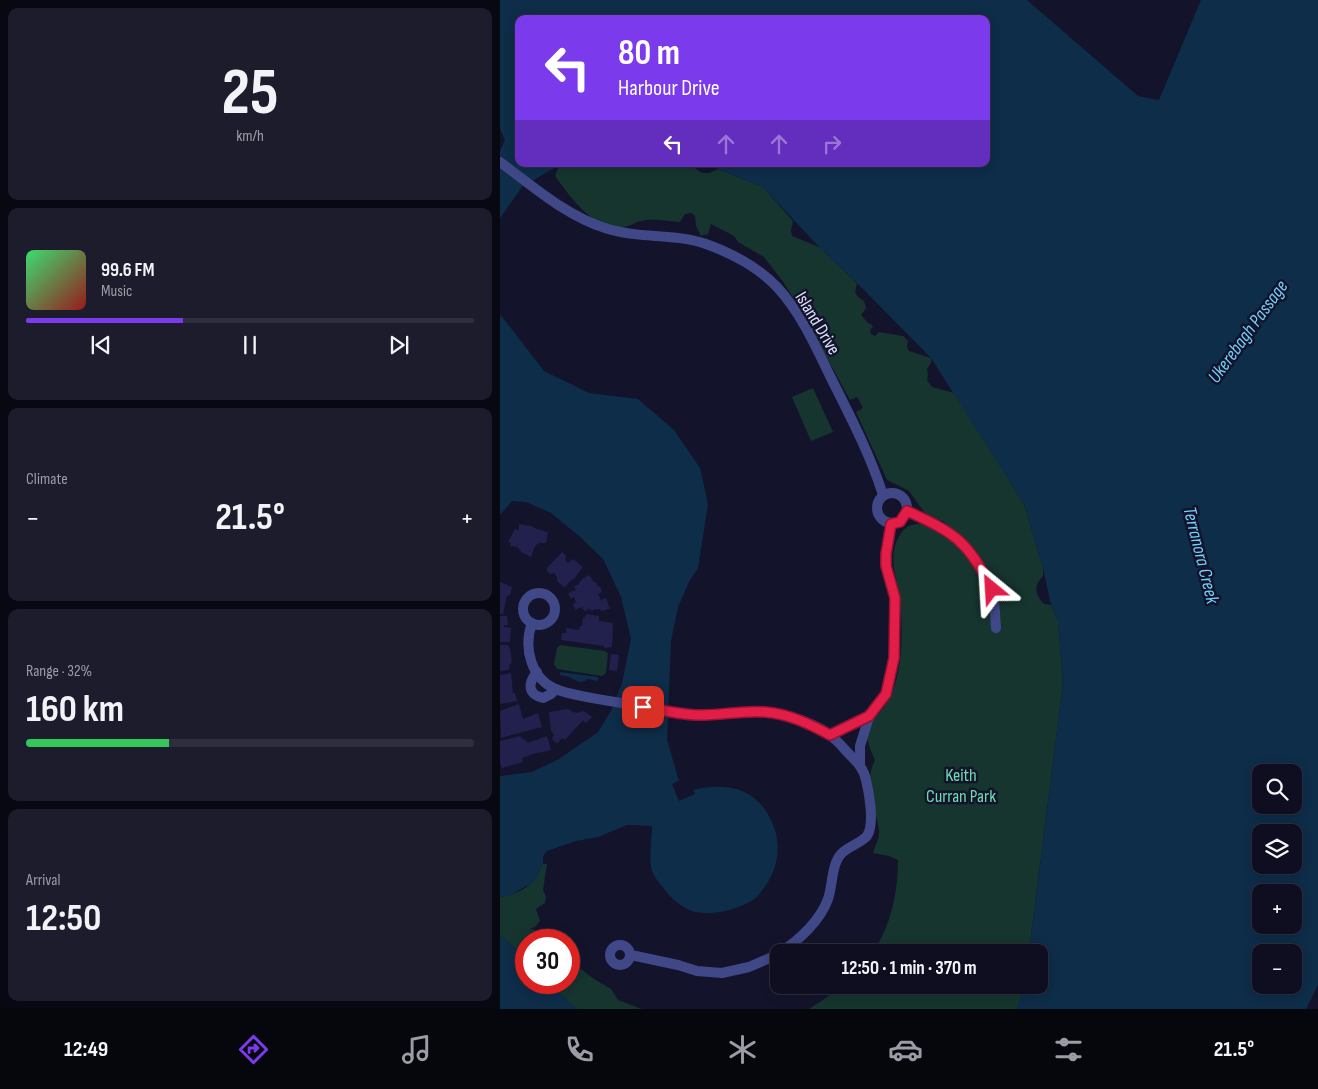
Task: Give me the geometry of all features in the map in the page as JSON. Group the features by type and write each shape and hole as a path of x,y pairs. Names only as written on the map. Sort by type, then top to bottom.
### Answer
{"street":[{"name":"Island Drive","path":"500,162 573,215 606,229 691,239 728,253 753,267 776,286 796,311 815,346 859,433 875,468 884,496"},
{"path":"893,493 898,494 906,501 907,511 900,522 891,524 883,521 876,511 878,502 884,496 893,493"},
{"path":"907,511 942,527 957,538 970,552 982,569 992,589 996,628"},
{"path":"860,765 860,746 869,716 886,694 894,658 895,598 886,566 891,524"},
{"path":"532,623 528,633 529,658 542,678 556,689 592,698 676,713 698,715 774,713 806,722 830,735 860,765 865,774 871,804 867,836 842,852 837,859 828,901 812,926 793,944"},
{"path":"537,672 530,685 532,692 543,698 556,689"},
{"path":"830,735 869,716"},
{"path":"630,955 678,964 697,970 722,973 749,967 770,959"}],"green space":[{"name":"Keith Curran Park","path":"563,167 693,167 702,173 709,173 718,169 763,187 793,221 792,236 819,247 857,283 855,292 864,301 866,308 861,315 873,327 870,330 871,334 875,336 879,332 903,336 908,341 907,347 909,351 931,358 931,363 927,369 927,380 932,387 954,393 1024,504 1043,568 1043,576 1036,590 1044,604 1051,605 1058,621 1063,683 1030,944 878,944 889,920 895,896 898,860 873,853 879,830 870,786 870,777 875,760 867,736 871,723 892,693 900,659 901,611 893,558 894,550 901,533 911,525 924,524 950,528 943,521 931,517 924,512 909,491 887,480 856,412 863,408 857,397 850,400 804,316 784,283 764,257 738,242 734,236 711,224 708,234 701,236 696,226 695,216 691,213 685,214 680,222 646,220 628,226 612,227 593,218 584,211 555,176 558,168"},
{"path":"813,388 833,432 811,441 792,397"},
{"path":"560,645 605,651 608,654 606,673 602,676 557,669 554,664 557,648"},
{"path":"543,864 547,864 543,890 546,897 545,903 536,909 540,921 535,927 530,929 515,929 515,948 500,935 500,897 522,890 535,878"},
{"path":"580,968 611,989 618,1000 642,1009 576,1009 560,994 580,994"},
{"path":"832,994 1022,994 1017,1009 809,1009"}],"water":[{"path":"500,0 1027,0 1138,96 1159,100 1201,0 1318,0 1318,985 1306,1009 1017,1009 1022,994 1048,994 1048,944 1030,944 1063,683 1058,621 1051,605 1043,568 1024,504 931,358 819,247 763,187 714,167 990,167 990,15 515,15 515,167 556,167 522,187 500,218 500,151 505,140 500,129"},
{"path":"500,314 544,371 589,393 638,399 674,430 700,468 708,504 698,568 690,580 678,607 671,641 667,740 679,781 672,784 679,801 695,794 693,790 713,787 731,788 749,794 763,807 769,816 778,846 775,866 766,885 757,897 744,905 728,911 711,913 695,912 682,906 674,900 656,879 652,870 650,857 652,826 627,825 598,837 576,841 547,851 543,856 543,864 535,881 511,895 500,897 500,776 532,772 559,759 598,732 611,711 622,683 631,639 621,597 603,559 579,536 551,513 526,502 512,501 500,515"},
{"path":"560,672 598,677 598,681 588,679 583,682 578,681 560,675"},
{"path":"500,935 515,948 515,994 560,994 577,1009 500,1009"}],"building":[{"path":"519,524 548,532 546,543 539,543 535,546 531,557 521,552 517,547 510,546 511,543 508,542 515,529 519,530"},
{"path":"562,552 566,555 565,560 568,563 573,559 583,567 573,580 564,587 557,581 554,573 550,574 547,571 547,568"},
{"path":"589,575 598,587 600,586 602,592 598,594 601,600 606,598 610,609 591,611 590,609 584,611 582,607 575,610 573,604 576,603 574,597 571,599 568,593 576,590 574,586 580,584 579,582 582,579"},
{"path":"500,582 512,587 510,595 507,596 503,614 500,614"},
{"path":"586,614 599,616 599,621 613,623 612,647 604,648 604,646 561,640 562,633 566,633 566,628 579,630 580,626 582,626 583,617 585,618"},
{"path":"500,616 507,616 508,625 504,625 504,627 511,628 510,642 500,642"},
{"path":"500,645 508,645 510,648 512,663 509,670 500,671"},
{"path":"611,654 619,655 617,671 609,670"},
{"path":"511,673 513,693 515,693 517,701 500,704 500,675"},
{"path":"519,704 523,719 538,713 542,727 501,738 500,711"},
{"path":"571,710 572,713 573,711 576,713 584,711 592,717 586,723 583,720 565,740 562,738 556,743 552,739 554,734 551,731 549,712"},
{"path":"520,736 527,743 547,736 551,750 522,758 523,762 502,768 500,762 500,741"}],"route":[{"path":"643,707 698,715 766,712 806,722 830,735 869,716 886,694 894,658 895,598 886,566 886,554 891,524 900,522 907,511 942,527 957,538 982,569 992,589"}],"water label":[{"name":"Ukerebagh Passage","path":"1247,331"},
{"name":"Terranora Creek","path":"1202,555"}]}
